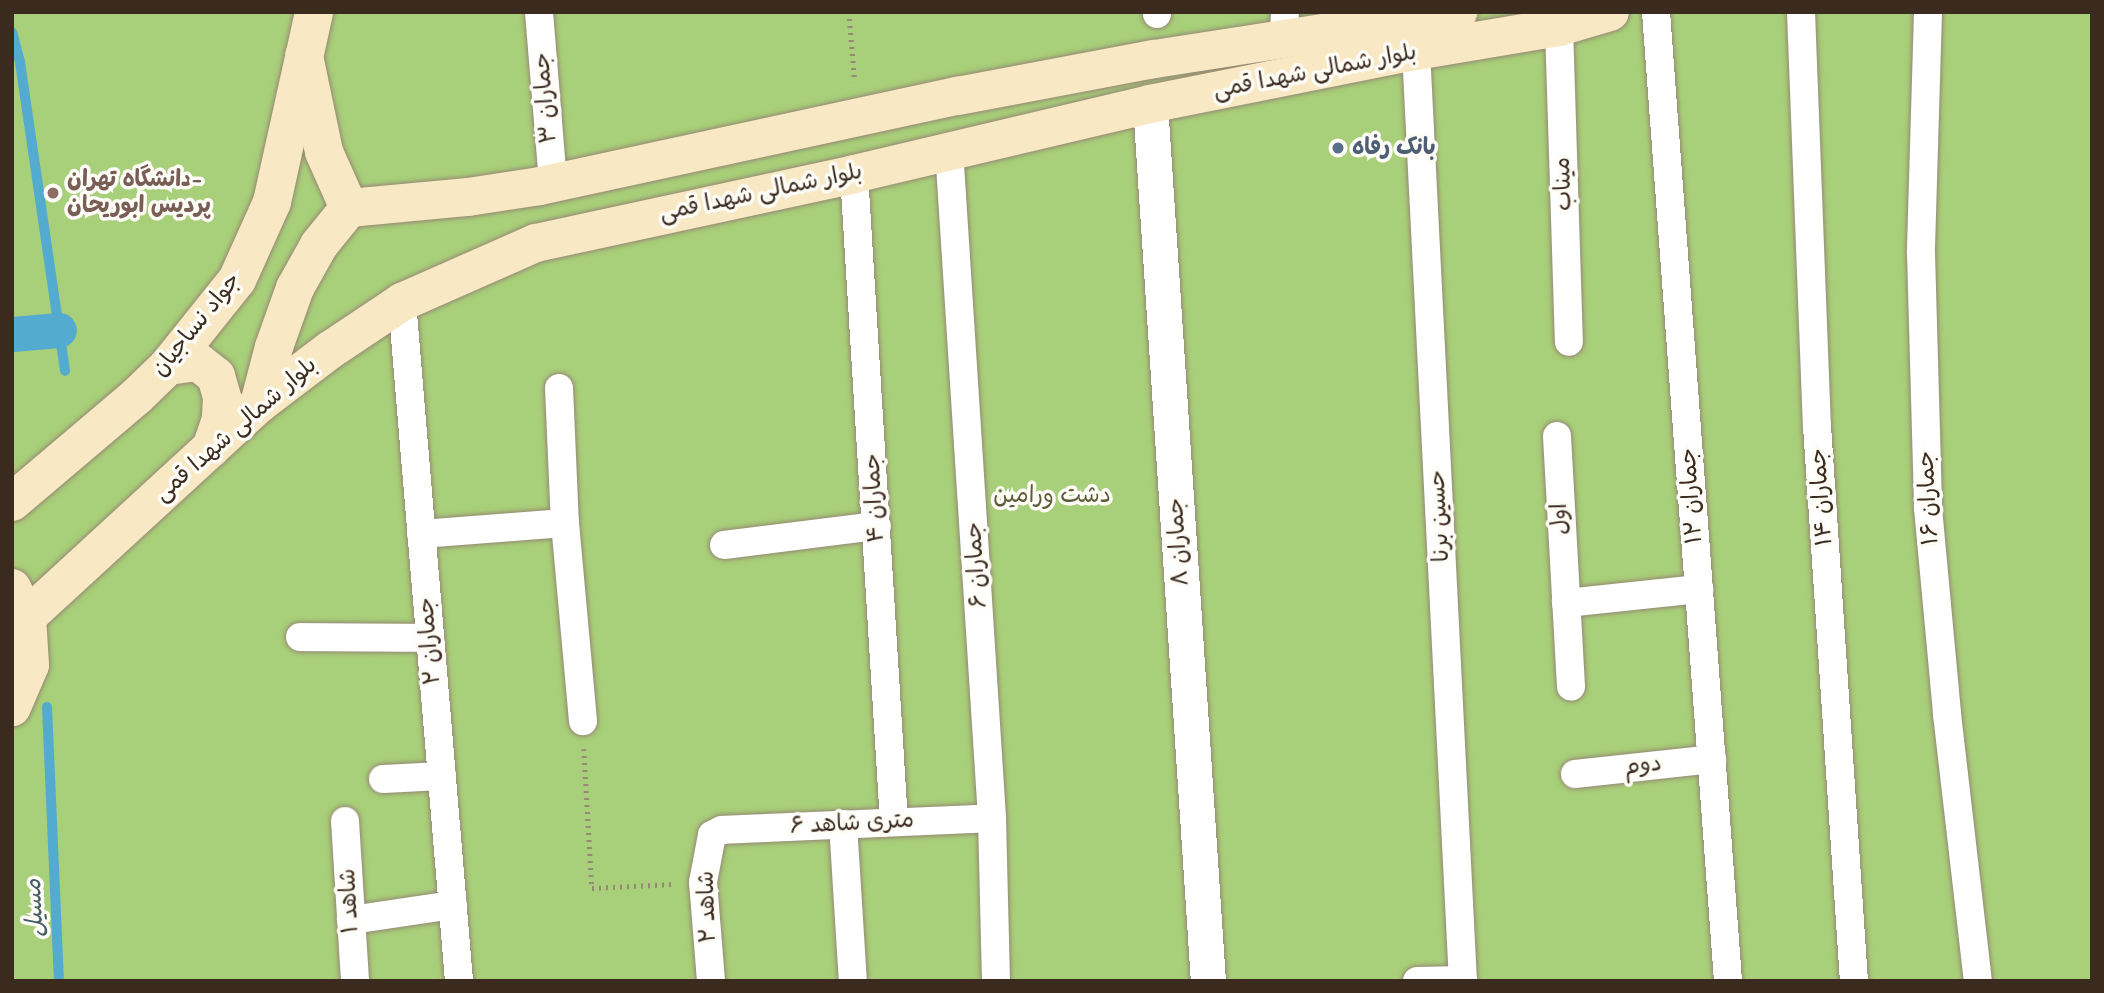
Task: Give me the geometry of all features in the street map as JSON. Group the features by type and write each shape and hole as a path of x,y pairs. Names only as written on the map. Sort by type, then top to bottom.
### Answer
{"main road":[{"name":"جواد نساجیان","path":"12,502 138,396 167,366 237,280 272,202 314,12"},
{"name":"بلوار شمالی شهدا قمی","path":"349,208 468,197 553,184 858,117 1063,76 1285,25 1458,12"},
{"name":"بلوار شمالی شهدا قمی","path":"20,603 211,448 259,404 402,302 536,243 854,174 949,149 1150,104 1416,51 1559,27 1610,12"},
{"path":"259,404 274,347 295,288 319,245 349,208 324,152 304,56"},
{"path":"167,366 198,362 216,376 222,397 221,419 211,448"},
{"path":"12,707 30,665 20,603"}],"street":[{"name":"جماران ۳","path":"539,12 553,184"},
{"name":"جماران ۱۲","path":"1656,12 1728,981"},
{"name":"جماران ۱۴","path":"1801,12 1817,426 1854,981"},
{"name":"جماران ۱۶","path":"1928,12 1921,253 1928,508 1947,714 1978,981"},
{"name":"میناب","path":"1559,27 1569,342"},
{"name":"حسین برنا","path":"1416,51 1463,980"},
{"name":"جماران ۸","path":"1150,104 1209,981"},
{"name":"جماران ۶","path":"949,149 992,818 996,981"},
{"name":"جماران ۴","path":"854,174 894,822"},
{"name":"جماران ۲","path":"402,302 459,981"},
{"path":"559,388 565,523 583,721"},
{"name":"اول","path":"1557,436 1571,687"},
{"path":"421,534 565,523"},
{"path":"724,545 877,526"},
{"path":"1566,603 1699,589"},
{"path":"300,638 430,638"},
{"name":"دوم","path":"1575,774 1712,760"},
{"path":"383,779 442,776"},
{"name":"۶ متری شاهد","path":"712,835 722,830 992,818"},
{"name":"شاهد ۱","path":"345,821 355,981"},
{"path":"843,824 853,981"},
{"name":"شاهد ۲","path":"711,981 703,882 712,835"},
{"path":"351,920 453,905"},
{"path":"1417,981 1463,980"}],"path":[{"path":"849,12 858,117"},
{"path":"583,721 592,888 703,882"}],"green space":[{"name":"دشت ورامین","path":"12,12 2092,12 2092,981 12,981"}],"waterway":[{"path":"12,32 20,62 65,371"},
{"path":"12,334 59,330"},
{"name":"مسیل","path":"47,707 59,981"}],"place":[{"name":"بانک رفاه","path":"1338,148"},
{"name":"دانشگاه تهران- پردیس ابوریحان","path":"53,193"}]}
